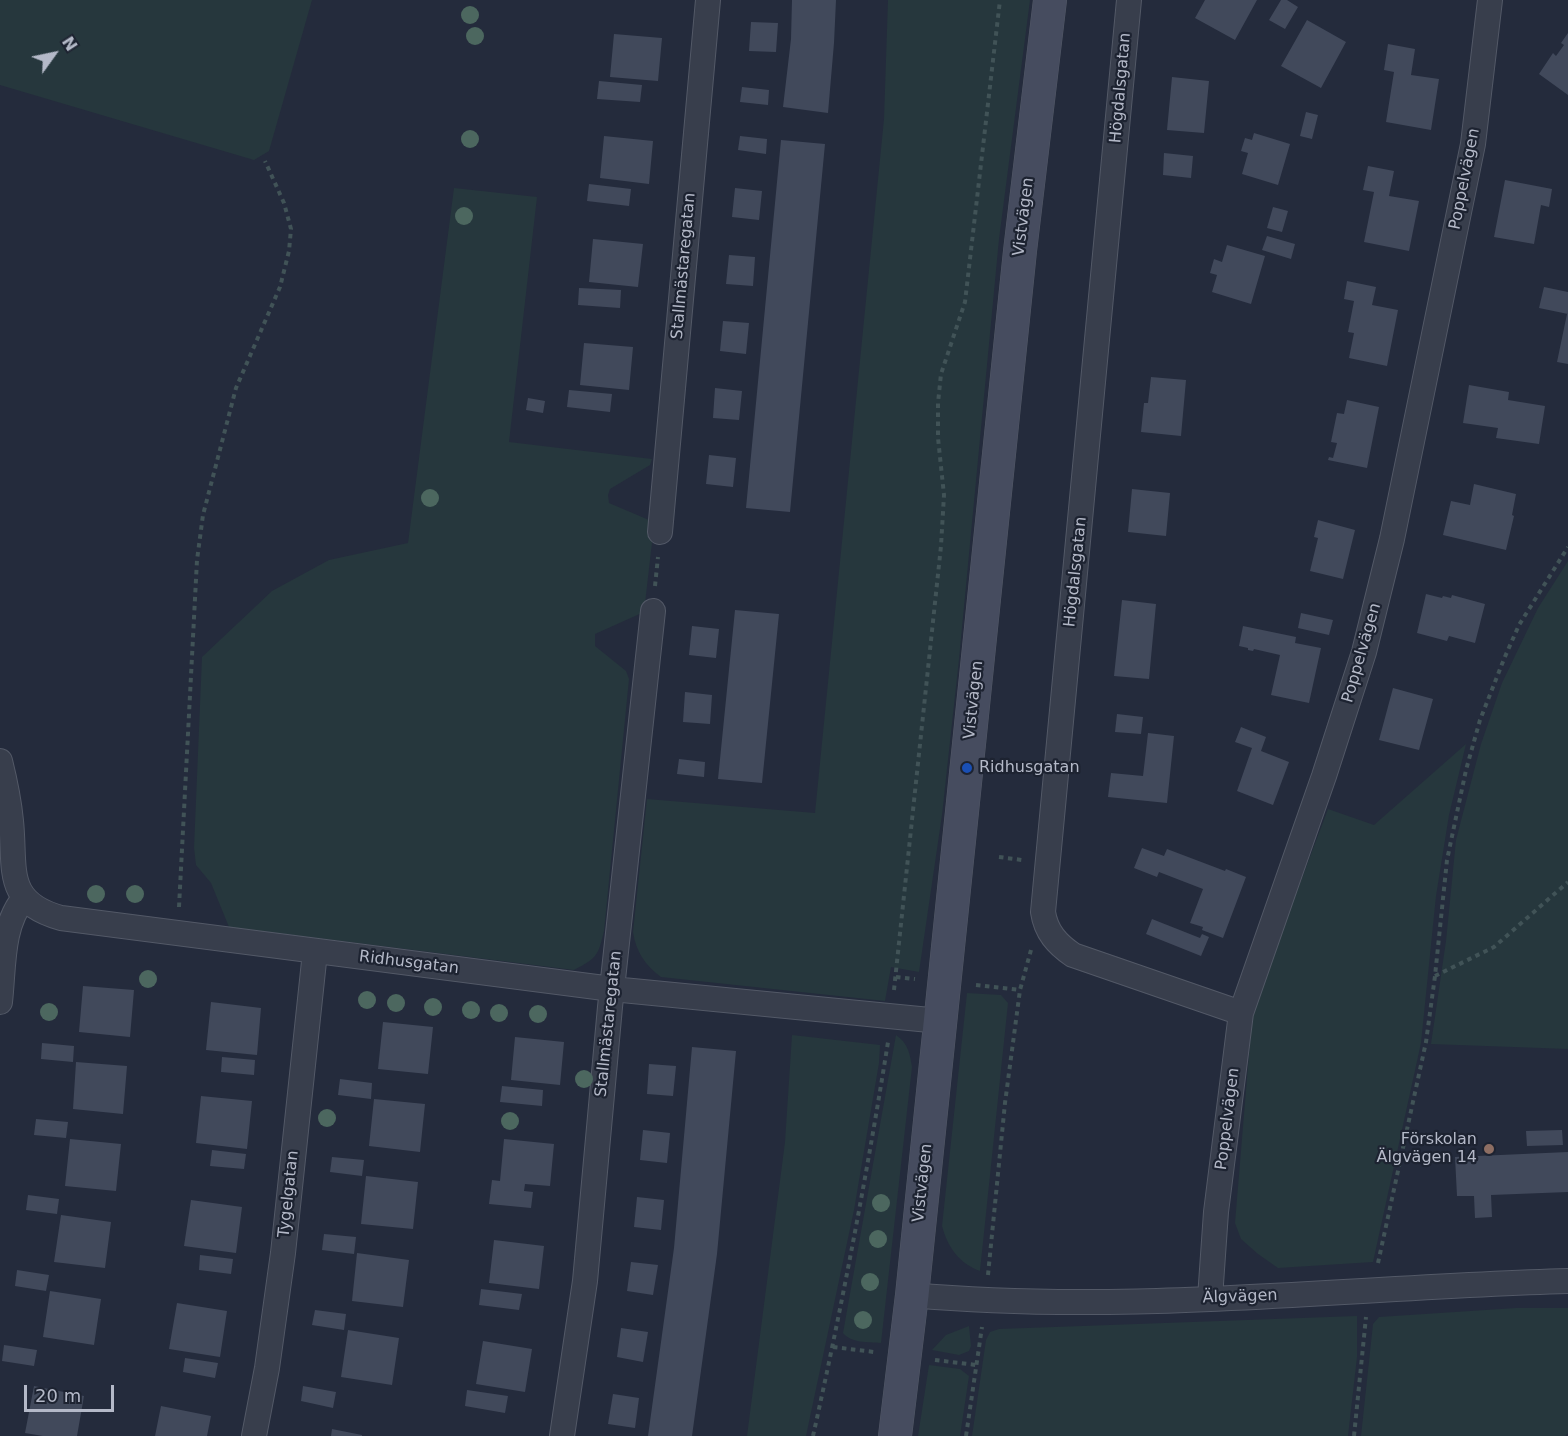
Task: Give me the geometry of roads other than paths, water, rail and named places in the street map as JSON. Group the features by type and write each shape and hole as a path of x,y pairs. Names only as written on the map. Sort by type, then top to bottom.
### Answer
{"main road":[{"name":"Vistvägen","path":"895,1436 912,1295 1020,251 1050,0"}],"street":[{"name":"Stallmästaregatan","path":"660,532 708,0"},
{"name":"Högdalsgatan","path":"1129,0 1043,900 1045,924 1056,941 1073,955 1241,1013"},
{"name":"Poppelvägen","path":"1210,1298 1216,1212 1241,1013 1320,787 1364,652 1392,539 1471,154 1490,0"},
{"name":"Stallmästaregatan","path":"562,1436 585,1281 612,989 653,612"},
{"path":"0,761 8,789 13,872 24,898 12,917 7,934 0,1002"},
{"name":"Ridhusgatan","path":"24,898 36,909 60,918 177,934 612,989 940,1021"},
{"name":"Tygelgatan","path":"254,1436 267,1368 283,1253 315,952"},
{"name":"Älgvägen","path":"912,1295 1043,1303 1210,1298 1568,1281"}],"place":[{"name":"Ridhusgatan","path":"967,768"},
{"name":"Förskolan Älgvägen 14","path":"1489,1149"}]}
